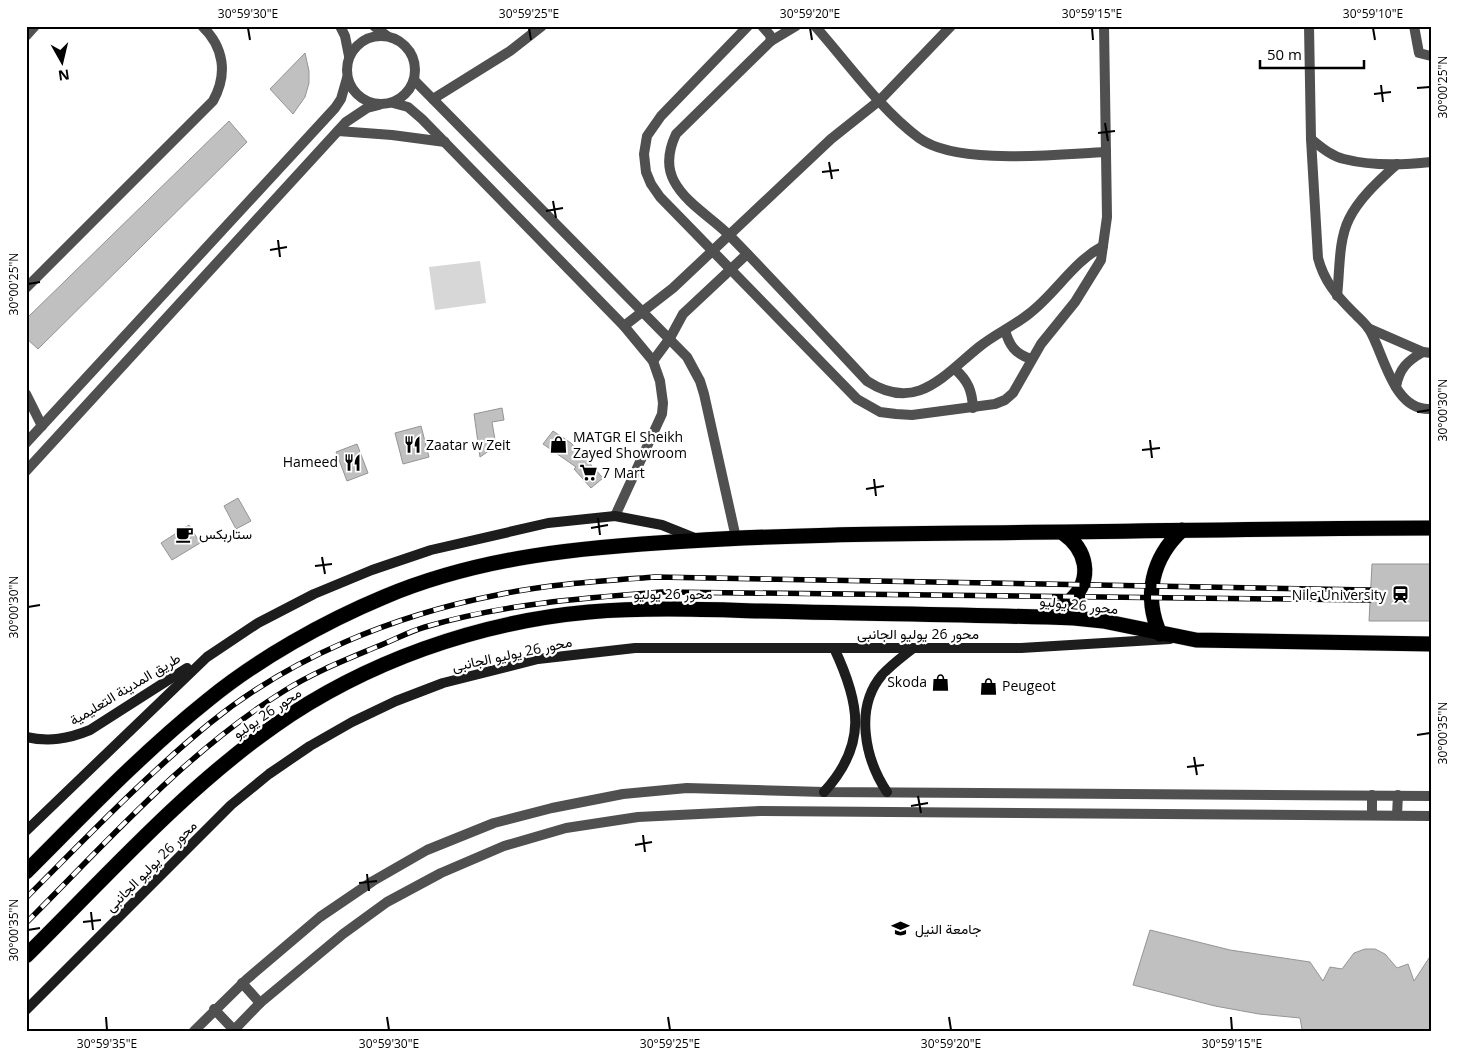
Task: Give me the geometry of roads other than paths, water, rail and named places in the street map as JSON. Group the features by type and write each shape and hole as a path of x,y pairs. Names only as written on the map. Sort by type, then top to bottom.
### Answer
{"highway":[{"path":"26,872 158,743 210,698 264,661 321,628 383,597 442,576 506,560 568,550 736,538 853,534 1431,528"},
{"path":"1160,634 1151,601 1153,578 1160,557 1182,530"},
{"path":"1043,617 1070,602 1083,583 1085,560 1073,540 1063,533"},
{"name":"محور 26 يوليو","path":"26,956 202,782 238,752 277,724 317,699 403,657 448,641 541,619 636,610 1043,617 1102,621 1183,638 1229,642 1431,644"}],"main road":[{"path":"26,831 207,657 274,615 314,594 372,570 431,550 519,528 615,516 662,525 700,540"},
{"name":"محور 26 يوليو الجانبى","path":"26,1010 231,805 269,774 310,746 352,722 396,701 443,683 538,659 586,652 635,648 912,649 1097,645 1183,638"},
{"path":"824,792 841,774 848,761 855,721 852,689 834,648"},
{"path":"887,792 875,772 868,752 866,731 868,709 876,685 882,675 912,649"},
{"name":"طريق المدينة التعليمية","path":"26,737 55,740 73,737 90,730 207,657"}],"street":[{"path":"26,36 35,26"},
{"path":"26,288 213,100 221,84 223,65 219,48 202,26"},
{"path":"26,443 335,108 341,99 347,78 350,56 345,36 340,26"},
{"path":"26,471 338,131 356,114 393,102 406,94 414,80 415,63 408,49 374,26"},
{"path":"433,99 510,51 542,26"},
{"path":"748,26 661,116 647,136 644,154 651,184 713,252 856,400 880,412 896,414 973,408 1005,400 1022,380 1032,359 1085,288 1101,260 1107,217 1104,26"},
{"path":"762,26 770,35 771,41"},
{"path":"796,26 771,41 676,134 670,149 670,166 674,181 684,194 748,254 867,381 881,390 896,394 910,393 930,386 954,369 984,343 1031,313 1082,259 1103,246"},
{"path":"815,26 880,100 920,138 943,150 982,155 1106,152"},
{"path":"624,326 673,288 831,139 880,100 951,26"},
{"path":"1309,26 1311,139 1318,258 1326,280 1337,296 1368,328 1396,388 1414,406 1431,409"},
{"path":"1414,26 1418,53 1431,56"},
{"path":"350,56 365,40 387,36"},
{"path":"347,78 355,93 370,103 380,105"},
{"path":"414,80 687,357 700,381 736,538"},
{"path":"393,102 408,107 445,142 624,326 653,361 662,392 662,414 615,516"},
{"path":"338,131 392,135 445,142"},
{"path":"1311,139 1327,152 1344,159 1397,164 1431,162"},
{"path":"1337,296 1342,245 1348,220 1359,202 1397,164"},
{"path":"653,361 670,338 683,314 748,254"},
{"path":"1368,328 1427,352"},
{"path":"1004,330 1014,350 1021,356 1032,359"},
{"path":"1396,388 1398,375 1402,367 1427,352"},
{"path":"954,369 968,383 972,393 973,408"},
{"path":"26,394 42,426"},
{"path":"194,1031 242,983 320,918 373,881 427,850 494,823 552,808 623,794 686,788 824,792 1431,796"},
{"path":"1372,795 1372,815"},
{"path":"1397,815 1398,795"},
{"path":"214,1009 233,1030 260,1003 342,934 387,902 441,873 504,846 566,828 638,817 760,811 1431,816"},
{"path":"242,983 260,1003"}],"railway":[{"path":"26,898 162,765 241,699 275,678 346,642 421,614 497,595 576,583 655,577 1370,590"},
{"path":"26,923 117,830 181,770 248,715 295,684 329,667 412,631 454,619 543,603 663,592 1370,600"}],"place":[{"name":"Zaatar w Zeit","path":"412,445"},
{"name":"MATGR El Sheikh Zayed Showroom","path":"559,445"},
{"name":"Hameed","path":"352,462"},
{"name":"7 Mart","path":"588,473"},
{"name":"ستاربكس","path":"185,534"},
{"name":"Nile University","path":"1400,595"},
{"name":"Skoda","path":"941,682"},
{"name":"Peugeot","path":"988,686"},
{"name":"جامعة النيل","path":"901,929"}]}
